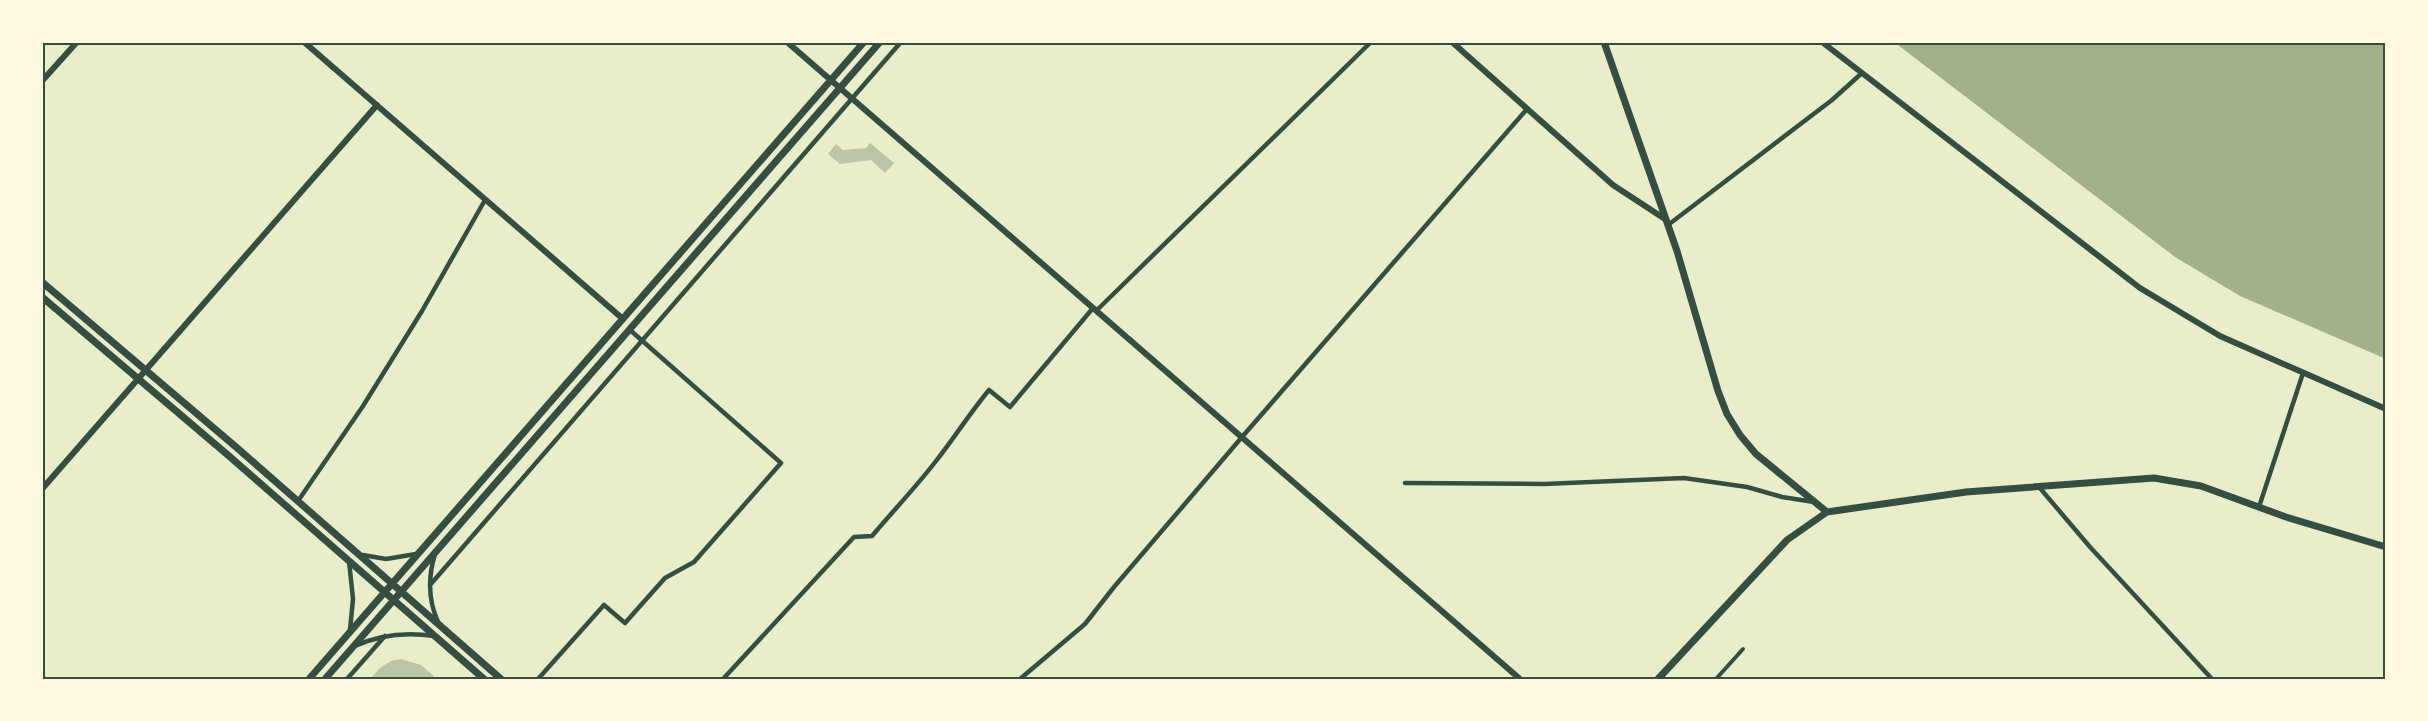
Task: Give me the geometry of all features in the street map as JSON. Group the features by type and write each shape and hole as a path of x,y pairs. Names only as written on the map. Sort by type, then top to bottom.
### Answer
{"main road":[{"path":"309,679 864,42"},
{"path":"326,679 880,42"},
{"path":"1604,42 1666,222 1727,414 1740,435 1756,454 1827,512"},
{"path":"42,282 298,501 501,679"},
{"path":"42,297 484,679"},
{"path":"1658,679 1787,540 1827,512 1966,492 2137,478 2170,480 2209,488 2259,507 2386,546"}],"street":[{"path":"42,81 77,42"},
{"path":"304,42 623,319"},
{"path":"787,42 1520,679"},
{"path":"430,585 901,42"},
{"path":"723,679 854,537 872,536 935,463 966,421 970,411 989,390 1010,407 1095,309 1371,42"},
{"path":"1452,42 1612,185 1666,222 1832,100 1862,73"},
{"path":"1822,42 2140,288 2220,336 2386,409"},
{"path":"42,489 377,105"},
{"path":"1020,679 1085,624 1242,437 1527,109"},
{"path":"298,501 369,396 422,311 485,200"},
{"path":"538,679 604,605 625,623 665,578 694,562 781,464 630,330"},
{"path":"2259,507 2303,374"},
{"path":"1405,483 1427,485 1544,484 1684,478 1748,487 1782,497 1814,502"},
{"path":"2039,486 2090,547 2212,679"},
{"path":"358,554 386,560 419,553"},
{"path":"435,554 430,585 432,606 439,625"},
{"path":"349,561 353,599 350,632"},
{"path":"353,648 385,636 409,633 434,636"},
{"path":"347,679 385,636"},
{"path":"1716,679 1743,649"}],"shaded area":[{"path":"1894,42 2386,42 2386,359 2240,296 2175,257"}],"building":[{"path":"870,143 894,163 885,173 871,160 840,164 828,154 836,144 843,150 866,148"},
{"path":"401,659 421,665 437,679 370,679 380,668 391,661"}]}
